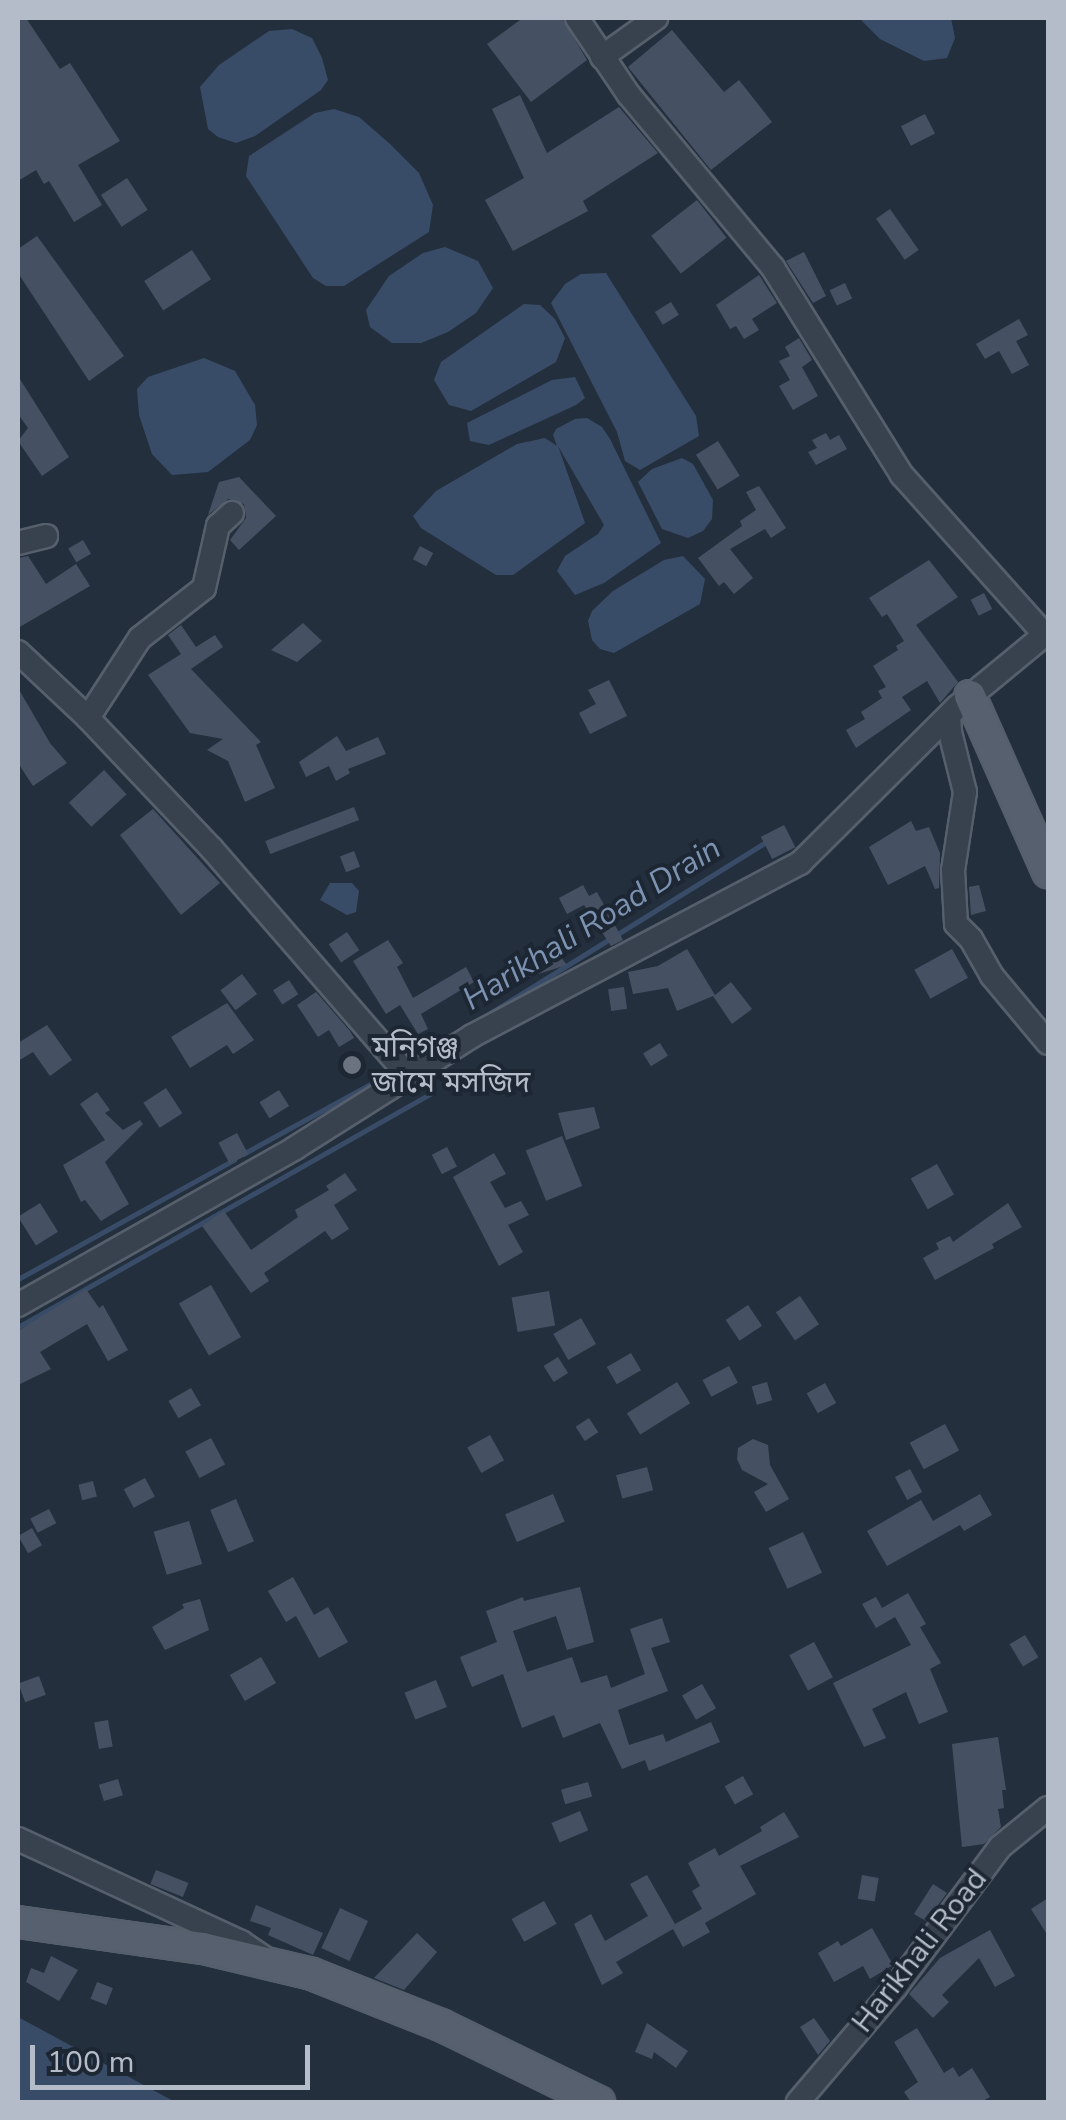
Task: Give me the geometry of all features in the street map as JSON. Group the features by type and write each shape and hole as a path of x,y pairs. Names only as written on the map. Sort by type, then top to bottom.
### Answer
{"main road":[{"path":"964,701 1048,872"},
{"path":"18,1922 203,1948 312,1974 440,2025 599,2102"}],"street":[{"path":"18,1305 294,1148 408,1075 647,940 800,863 964,701 1047,633 902,474 773,268 602,56 577,18"},
{"path":"602,56 656,18"},
{"path":"88,718 140,638 204,588 218,526 232,513"},
{"path":"18,543 46,536"},
{"path":"18,652 88,718 212,849 408,1075"},
{"path":"964,701 949,716 966,792 954,870 956,924 971,938 992,976 1048,1043"},
{"name":"Harikhali Road","path":"798,2102 895,1988 1000,1848 1048,1808"},
{"path":"18,1839 240,1942 273,1964"}],"water":[{"path":"859,18 951,18 955,38 947,58 924,61 880,39"},
{"path":"292,29 312,38 328,80 321,90 255,136 236,143 218,137 208,129 200,87 219,65 269,31"},
{"path":"334,109 359,117 390,144 419,173 433,205 429,232 344,286 326,286 313,278 246,176 249,156 315,113"},
{"path":"445,247 478,261 493,288 476,313 448,332 421,343 392,343 370,327 366,310 389,276 423,253"},
{"path":"606,273 696,416 699,436 640,470 625,461 617,432 551,303 565,284 581,274"},
{"path":"524,304 540,305 555,319 565,338 556,362 471,411 449,405 434,380 441,362"},
{"path":"204,358 235,371 255,405 257,425 250,440 208,472 172,475 152,454 139,415 137,389 148,377"},
{"path":"575,377 585,398 576,405 489,445 470,441 467,423 552,380"},
{"path":"587,418 602,427 610,439 661,543 604,583 575,595 557,571 565,556 598,534 604,525 558,446 585,523 513,575 496,575 421,528 413,516 436,491 517,444 545,438 557,446 553,435 556,429 575,419"},
{"path":"682,458 693,464 713,500 712,519 703,531 688,538 662,529 638,482 652,469"},
{"path":"683,556 705,579 700,604 614,653 600,649 592,640 588,621 592,611 613,591 664,560"},
{"path":"330,883 352,883 359,891 356,912 347,915 320,900"},
{"path":"18,2017 79,2050 175,2102 18,2102"}],"building":[{"path":"18,18 26,18 60,69 70,63 120,141 78,165 102,205 74,222 49,181 44,184 36,170 18,181"},
{"path":"523,18 562,18 587,60 531,102 487,44"},
{"path":"672,30 724,92 739,80 772,122 711,170 628,67"},
{"path":"520,95 547,153 619,107 658,153 583,201 588,211 513,251 485,200 524,178 492,109"},
{"path":"925,114 935,134 911,146 901,126"},
{"path":"127,178 148,210 122,227 101,195"},
{"path":"697,200 727,238 681,274 651,236"},
{"path":"890,209 919,250 905,260 876,219"},
{"path":"37,236 124,356 89,381 18,273 18,249"},
{"path":"192,250 211,279 163,310 144,281"},
{"path":"804,252 826,296 813,303 786,261"},
{"path":"759,275 777,303 752,319 759,330 744,339 736,326 730,329 716,305"},
{"path":"845,283 852,298 837,306 830,290"},
{"path":"671,302 679,315 663,325 655,312"},
{"path":"1019,319 1028,335 1016,341 1029,365 1012,374 999,351 985,359 976,344"},
{"path":"799,338 812,360 802,367 818,396 793,410 779,386 790,380 779,361 790,356 785,347"},
{"path":"18,376 69,457 42,476 18,441 28,428 18,414"},
{"path":"826,433 830,440 839,435 847,449 816,465 808,452 817,448 812,440"},
{"path":"718,441 740,476 718,490 696,455"},
{"path":"239,477 276,516 239,550 230,540 246,518 244,504 228,499 208,515 219,482"},
{"path":"759,486 786,528 771,538 765,529 730,549 753,578 734,594 724,582 719,586 698,558 742,526 740,521 756,510 746,492"},
{"path":"83,540 91,554 76,562 68,548"},
{"path":"420,546 433,553 426,566 413,559"},
{"path":"28,556 46,584 76,564 90,586 18,628 18,558"},
{"path":"929,560 958,597 916,625 958,682 940,703 927,681 902,697 911,710 856,748 846,730 865,719 861,712 882,698 878,691 886,687 873,666 898,650 896,646 904,641 887,614 882,617 869,598"},
{"path":"984,593 992,609 979,616 971,600"},
{"path":"303,623 322,641 297,662 271,650"},
{"path":"181,625 196,647 215,635 223,647 191,669 261,742 256,745 275,788 245,802 228,761 207,750 223,739 190,733 148,675 181,654 168,635"},
{"path":"609,680 627,716 590,734 579,713 596,704 588,690"},
{"path":"18,688 50,743 67,763 33,786 18,763"},
{"path":"337,736 346,751 378,737 386,754 348,769 350,773 336,781 329,766 306,777 299,762"},
{"path":"104,770 127,794 91,827 69,803"},
{"path":"354,807 359,820 270,854 265,841"},
{"path":"153,809 220,883 181,915 120,835"},
{"path":"911,821 916,831 929,827 940,853 939,888 935,889 925,866 888,885 869,847"},
{"path":"784,825 795,847 772,859 761,837"},
{"path":"354,851 360,867 346,872 340,856"},
{"path":"583,885 589,896 597,892 623,940 611,946 584,905 567,914 559,898"},
{"path":"979,885 986,911 971,915 969,887"},
{"path":"347,932 359,950 341,963 329,944"},
{"path":"388,940 403,963 397,967 413,998 466,967 474,982 421,1014 428,1029 418,1034 400,1005 386,1014 353,961"},
{"path":"687,949 715,995 731,982 752,1009 732,1024 713,996 677,1011 668,988 633,994 628,972 658,966"},
{"path":"952,949 968,978 930,999 914,970"},
{"path":"556,951 567,965 519,980 517,975"},
{"path":"242,974 257,994 235,1010 220,990"},
{"path":"289,980 298,994 282,1005 273,990"},
{"path":"624,987 627,1009 611,1011 608,989"},
{"path":"316,992 354,1038 339,1047 329,1030 318,1037 297,1005"},
{"path":"227,1003 254,1040 233,1054 227,1045 190,1068 171,1037"},
{"path":"47,1025 72,1060 50,1076 33,1052 18,1061 18,1043"},
{"path":"660,1043 668,1056 651,1066 643,1054"},
{"path":"166,1088 182,1113 160,1128 143,1103"},
{"path":"279,1090 289,1106 270,1118 259,1102"},
{"path":"97,1092 110,1110 105,1113 123,1130 140,1120 143,1124 105,1162 129,1204 101,1221 85,1200 81,1202 63,1165 105,1140 80,1104"},
{"path":"594,1107 600,1128 566,1140 558,1113"},
{"path":"237,1133 248,1154 230,1164 218,1143"},
{"path":"562,1136 582,1186 546,1201 526,1151"},
{"path":"447,1147 457,1167 442,1174 432,1155"},
{"path":"494,1153 506,1174 490,1182 505,1208 521,1201 529,1215 508,1225 523,1252 499,1266 453,1177"},
{"path":"937,1164 954,1195 928,1209 911,1179"},
{"path":"345,1173 357,1190 334,1205 349,1229 332,1240 325,1231 264,1273 269,1281 251,1293 202,1226 224,1211 251,1250 298,1217 295,1210 329,1190 326,1186"},
{"path":"40,1203 58,1232 36,1246 18,1217"},
{"path":"1008,1203 1022,1227 992,1244 994,1248 935,1280 923,1258 939,1249 936,1243 950,1236 953,1242"},
{"path":"211,1285 241,1337 209,1355 179,1304"},
{"path":"86,1289 99,1308 103,1305 128,1350 108,1361 87,1324 40,1352 51,1369 18,1385 18,1331"},
{"path":"549,1291 555,1325 518,1332 512,1298"},
{"path":"800,1296 819,1324 795,1340 776,1312"},
{"path":"748,1305 762,1326 740,1341 726,1320"},
{"path":"581,1318 596,1344 568,1360 553,1334"},
{"path":"631,1353 641,1370 617,1384 607,1367"},
{"path":"558,1357 568,1373 554,1382 544,1366"},
{"path":"729,1366 738,1383 711,1397 703,1380"},
{"path":"677,1382 690,1403 640,1434 627,1413"},
{"path":"767,1382 772,1400 757,1405 752,1386"},
{"path":"825,1383 836,1403 818,1413 807,1393"},
{"path":"191,1388 201,1405 178,1418 168,1401"},
{"path":"589,1418 598,1432 585,1441 576,1427"},
{"path":"945,1424 959,1450 924,1469 910,1443"},
{"path":"490,1435 504,1460 481,1473 467,1448"},
{"path":"211,1438 225,1464 199,1478 185,1452"},
{"path":"753,1439 768,1445 770,1465 789,1499 766,1512 754,1492 768,1484 742,1470 737,1459 738,1448"},
{"path":"647,1467 653,1490 622,1498 616,1475"},
{"path":"910,1469 922,1492 907,1500 895,1477"},
{"path":"145,1478 155,1497 134,1508 124,1489"},
{"path":"93,1481 97,1497 82,1500 78,1485"},
{"path":"553,1494 565,1522 517,1542 505,1514"},
{"path":"980,1494 992,1515 964,1531 960,1525 887,1566 867,1531 921,1500 933,1521"},
{"path":"236,1499 254,1541 228,1552 210,1510"},
{"path":"49,1509 56,1523 38,1533 30,1519"},
{"path":"189,1521 202,1564 167,1575 154,1532"},
{"path":"32,1528 42,1545 28,1553 18,1536"},
{"path":"803,1532 822,1573 788,1589 769,1548"},
{"path":"293,1577 314,1615 328,1607 348,1642 319,1658 296,1616 286,1622 268,1591"},
{"path":"580,1587 594,1642 567,1650 556,1616 513,1631 527,1672 572,1657 581,1683 607,1675 611,1688 645,1674 630,1629 662,1618 670,1642 651,1648 668,1691 618,1710 629,1745 663,1734 666,1742 711,1722 720,1742 649,1771 645,1760 622,1769 600,1723 563,1738 554,1715 522,1728 503,1674 472,1687 460,1657 497,1642 486,1611 523,1597 524,1601"},
{"path":"908,1593 926,1624 920,1627 941,1663 930,1669 948,1712 919,1724 906,1692 872,1709 886,1738 864,1747 833,1683 911,1645 895,1617 876,1628 862,1604 876,1597 882,1608"},
{"path":"200,1599 209,1630 165,1650 152,1627 184,1608 182,1604"},
{"path":"1025,1635 1038,1657 1023,1667 1010,1644"},
{"path":"814,1642 833,1677 808,1690 789,1655"},
{"path":"261,1657 276,1683 245,1701 230,1675"},
{"path":"39,1676 46,1695 25,1702 18,1684"},
{"path":"436,1680 447,1707 415,1720 404,1693"},
{"path":"702,1684 716,1708 696,1720 682,1695"},
{"path":"108,1720 113,1747 99,1749 94,1722"},
{"path":"998,1737 1006,1790 1002,1790 1004,1808 998,1809 1001,1827 984,1844 962,1847 952,1744"},
{"path":"743,1776 753,1794 735,1805 725,1786"},
{"path":"118,1779 123,1795 104,1801 99,1785"},
{"path":"588,1782 592,1796 565,1804 561,1790"},
{"path":"580,1811 588,1830 560,1842 551,1823"},
{"path":"784,1812 799,1837 740,1866 756,1894 705,1923 710,1932 683,1947 673,1929 616,1962 623,1973 602,1985 574,1924 591,1914 605,1941 648,1916 630,1884 647,1875 675,1924 702,1909 692,1891 700,1886 688,1863 715,1848 719,1856 762,1831 760,1827"},
{"path":"156,1870 188,1883 183,1897 150,1884"},
{"path":"862,1875 879,1878 875,1902 858,1899"},
{"path":"933,1884 947,1893 926,1921 914,1914"},
{"path":"1048,1898 1048,1936 1031,1909"},
{"path":"544,1901 557,1924 524,1942 512,1919"},
{"path":"256,1905 323,1933 313,1955 268,1935 271,1928 250,1921"},
{"path":"340,1908 368,1921 350,1961 321,1948"},
{"path":"872,1928 893,1965 870,1979 863,1966 834,1982 818,1953 838,1941 841,1946"},
{"path":"990,1930 1015,1976 995,1987 979,1958 942,1995 949,2002 933,2018 909,1994 940,1958"},
{"path":"417,1933 437,1952 404,1990 374,1978"},
{"path":"51,1956 78,1970 59,2001 26,1982 31,1968 44,1973"},
{"path":"97,1982 113,1988 106,2005 91,1999"},
{"path":"814,2018 830,2041 818,2055 800,2027"},
{"path":"647,2023 688,2051 676,2068 654,2052 652,2059 635,2052"},
{"path":"917,2028 944,2073 953,2067 959,2077 972,2068 990,2097 981,2102 911,2102 904,2092 918,2082 894,2042"}],"waterway":[{"name":"Harikhali Road Drain","path":"474,1023 766,842"},
{"name":"Harikhali Road Drain","path":"243,1154 396,1070"},
{"name":"Harikhali Road Drain","path":"18,1327 433,1092"},
{"name":"Harikhali Road Drain","path":"18,1279 234,1160"}],"place":[{"name":"মনিগঞ্জ জামে মসজিদ","path":"352,1065"}]}
